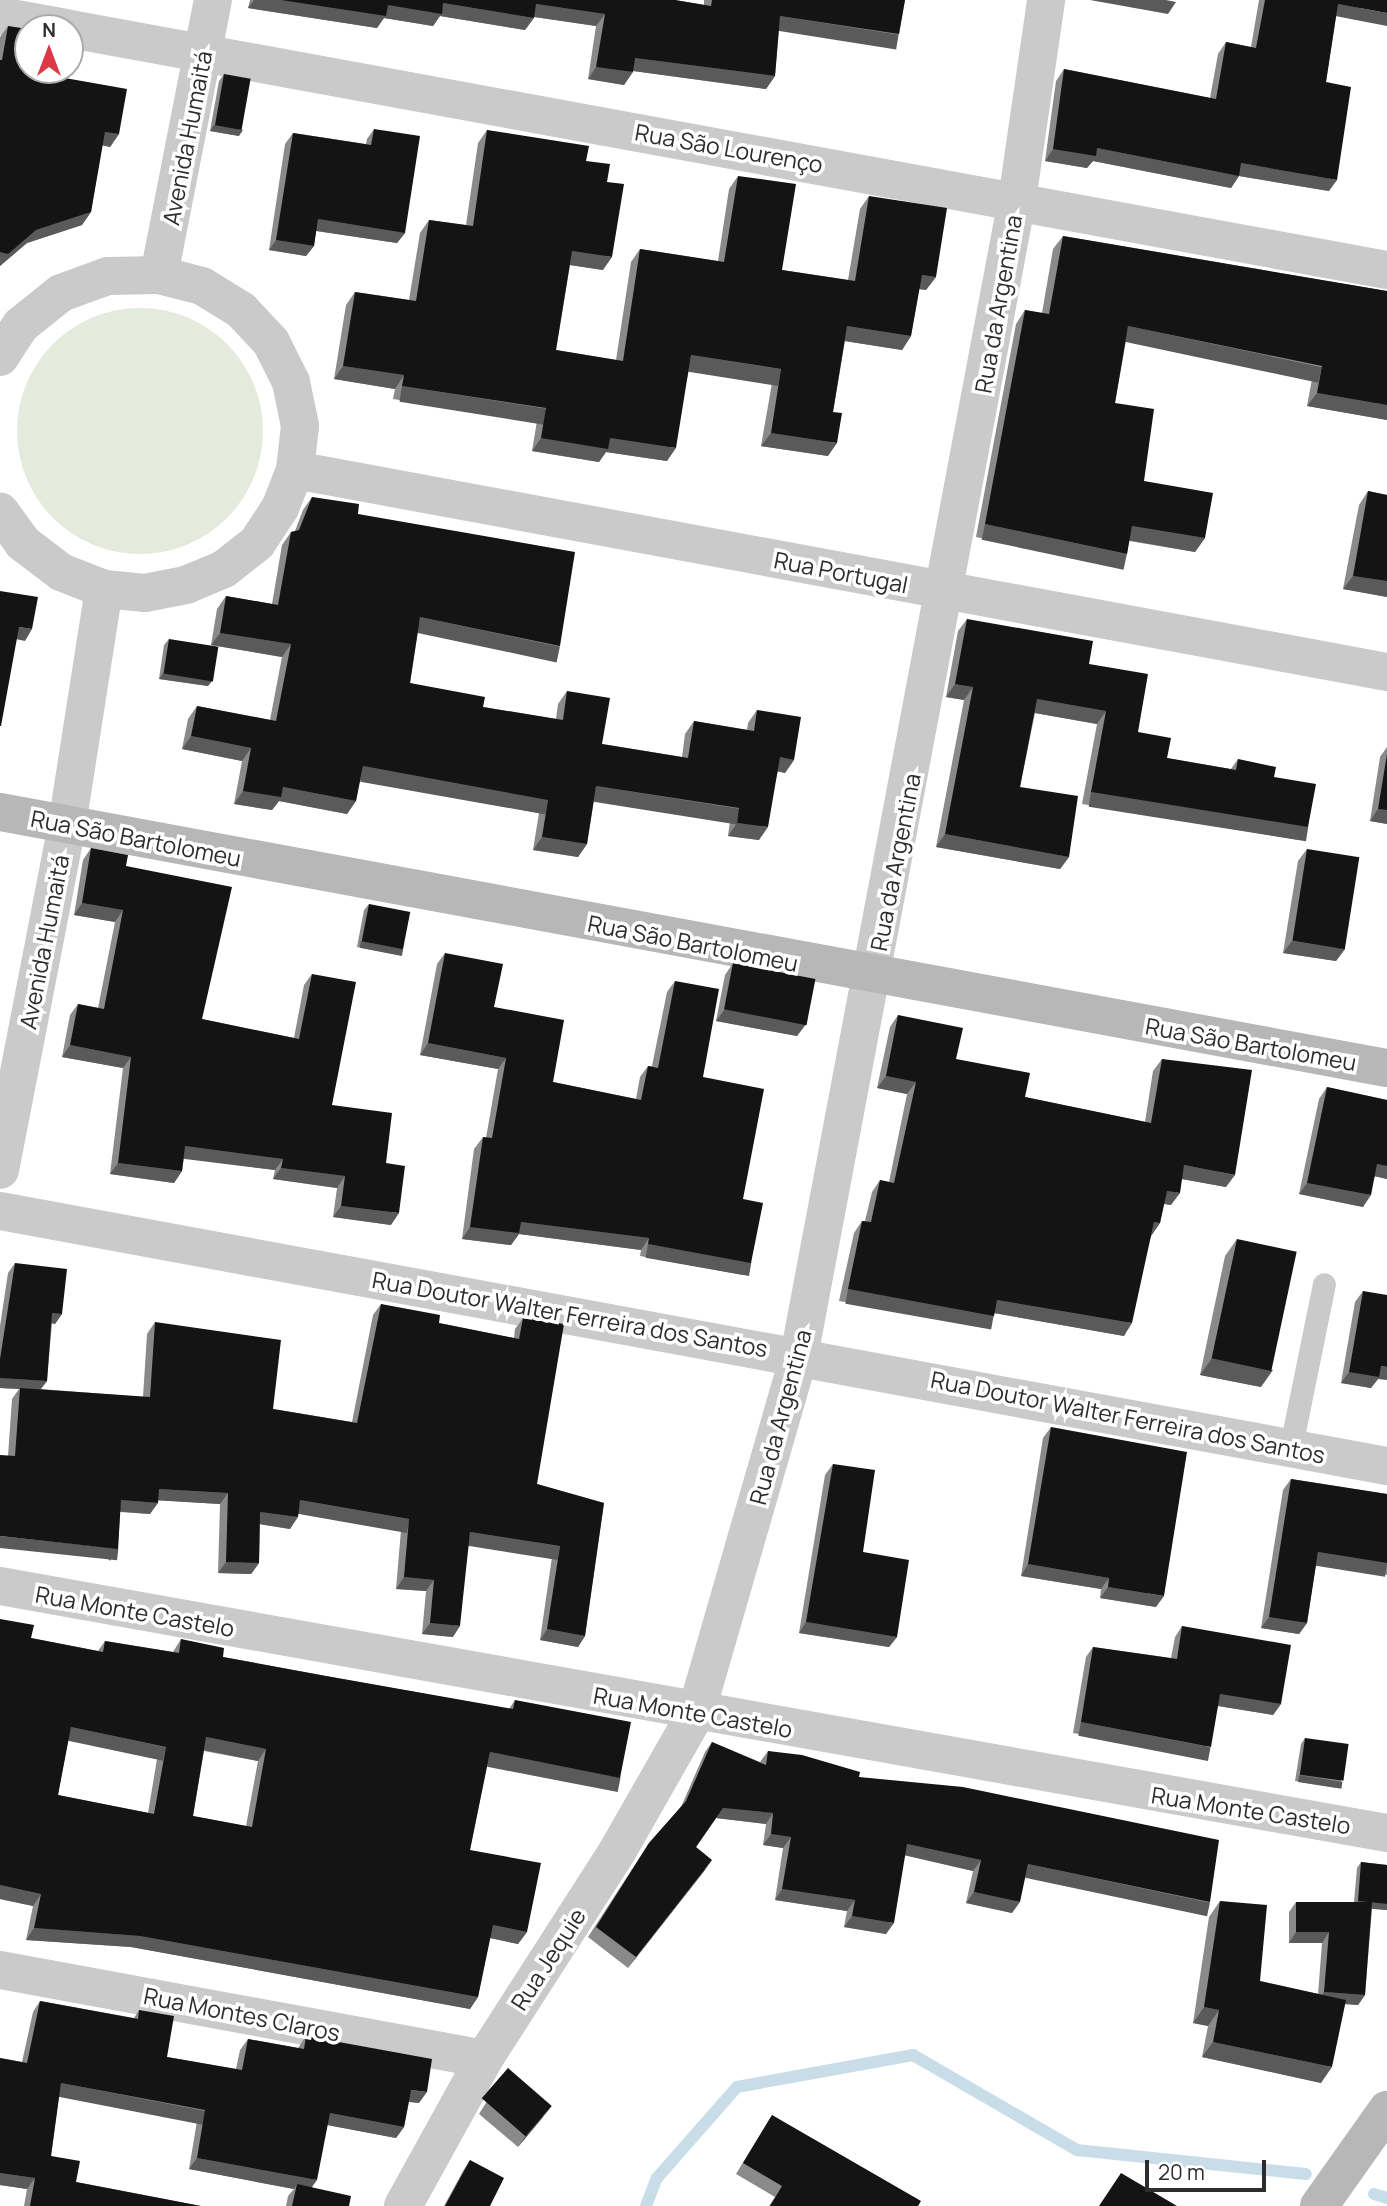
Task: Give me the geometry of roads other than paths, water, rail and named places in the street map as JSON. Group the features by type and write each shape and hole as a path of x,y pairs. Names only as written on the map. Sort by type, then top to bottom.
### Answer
{"street":[{"name":"Avenida Humaitá","path":"159,275 214,0"},
{"name":"Rua da Argentina","path":"696,1713 799,1356 873,978 1017,200 1046,0"},
{"name":"Rua São Lourenço","path":"84,31 1387,270"},
{"path":"0,356 21,325 61,293 108,276 159,275 212,292 241,310 271,342 291,382 300,426 295,470 281,509 257,542 224,569 186,585 145,593 104,589 61,572 23,543 0,511"},
{"name":"Rua Portugal","path":"295,470 1387,672"},
{"name":"Avenida Humaitá","path":"0,1170 67,825 104,589"},
{"name":"Rua São Bartolomeu","path":"0,812 873,978 1387,1068"},
{"name":"Rua Doutor Walter Ferreira dos Santos","path":"0,1211 1387,1466"},
{"name":"Rua Monte Castelo","path":"0,1586 696,1713 1387,1833"},
{"name":"Rua Jequie","path":"402,2206 484,2059 618,1850 696,1713"},
{"name":"Rua Montes Claros","path":"0,1970 484,2059"},
{"path":"1319,2206 1387,2110"}],"lane":[{"path":"1291,1447 1324,1284"}],"waterway":[{"path":"646,2206 657,2178 737,2087 913,2055 1077,2150 1306,2174"},
{"path":"1374,2194 1387,2198"}]}
